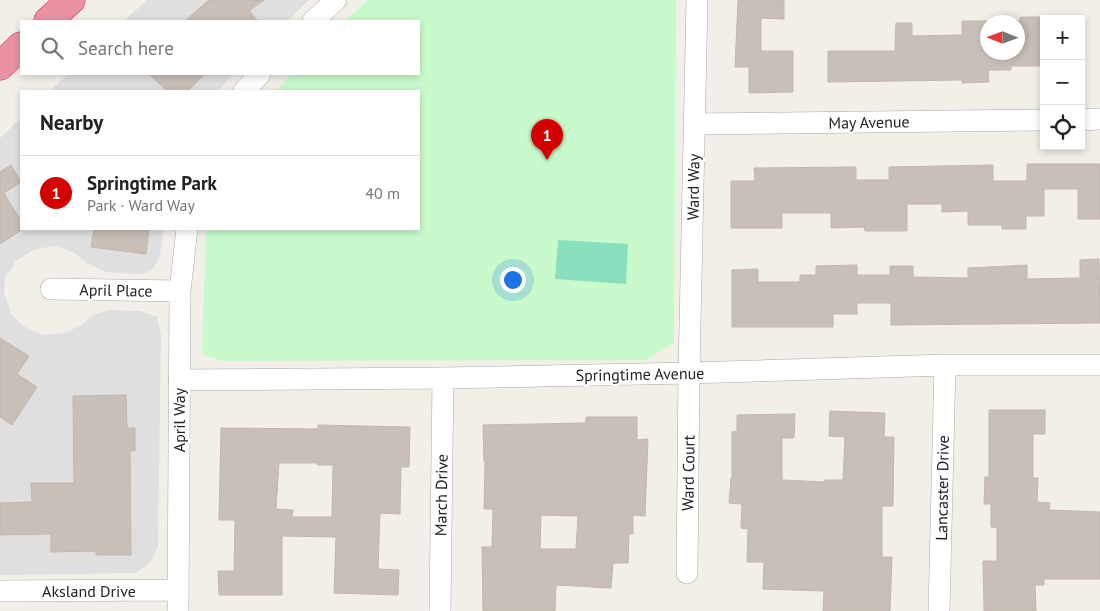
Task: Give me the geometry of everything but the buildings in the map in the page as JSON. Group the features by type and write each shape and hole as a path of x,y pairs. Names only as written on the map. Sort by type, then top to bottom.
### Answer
{"highway":[{"path":"49,20 71,0"},
{"path":"0,66 20,47"}],"street":[{"path":"314,20 336,0"},
{"name":"Ward Way","path":"689,373 697,0"},
{"path":"245,90 259,75"},
{"path":"1085,120 1100,119"},
{"name":"May Avenue","path":"694,124 1040,120"},
{"name":"April Way","path":"178,601 180,291 187,230"},
{"name":"April Place","path":"51,289 180,291"},
{"name":"Springtime Avenue","path":"179,380 443,378 945,365 1100,365"},
{"name":"Lancaster Drive","path":"939,611 945,365"},
{"name":"Ward Court","path":"687,573 689,373"},
{"name":"March Drive","path":"440,611 443,378"},
{"name":"Aksland Drive","path":"0,591 178,601"}],"shaded area":[{"path":"147,0 309,0 288,20 125,20"},
{"path":"67,75 232,75 219,90 51,90"},
{"path":"20,119 20,230 164,230 159,260 152,269 143,274 106,272 87,263 73,252 55,246 35,249 16,261 5,278 4,293 12,315 23,326 43,335 65,333 81,325 93,315 110,310 140,311 157,317 161,335 158,547 150,563 135,573 0,575 0,138"}],"green space":[{"path":"368,0 676,0 674,343 646,360 221,361 202,354 206,230 420,230 420,90 277,90 290,75 420,75 420,20 346,20"},
{"path":"558,240 628,244 626,284 555,279"}],"place":[{"name":"Springtime Park","path":"547,160"}]}
